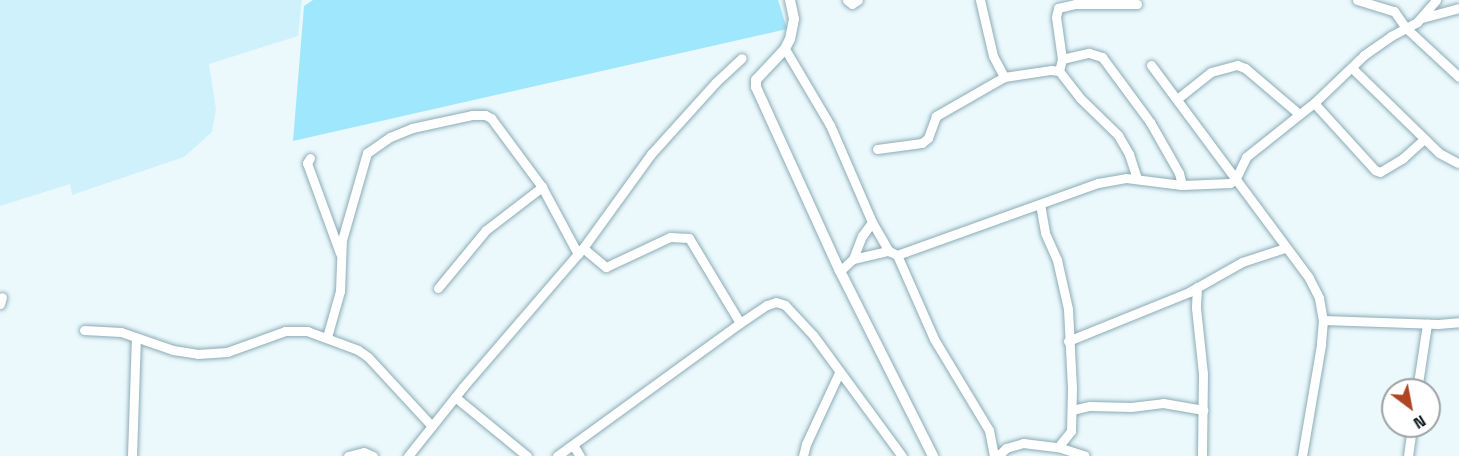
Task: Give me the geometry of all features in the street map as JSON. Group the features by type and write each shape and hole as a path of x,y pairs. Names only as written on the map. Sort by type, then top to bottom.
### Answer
{"street":[{"path":"790,0 794,29 785,49 756,80 755,84 840,272 933,456"},
{"path":"847,0 852,4 858,0"},
{"path":"980,0 993,56 1004,77"},
{"path":"1358,0 1394,11 1406,27 1459,77"},
{"path":"1422,18 1436,0"},
{"path":"1059,71 1062,59 1056,17 1059,8 1075,4 1137,4"},
{"path":"1235,180 1240,165 1246,157 1314,103 1353,69 1365,55 1422,18 1459,8"},
{"path":"785,49 830,124 872,222 893,253 934,339 989,430 996,456 1012,445 1058,447 1085,456"},
{"path":"1062,59 1089,53 1096,54 1108,63 1161,139 1179,173 1182,185"},
{"path":"408,456 580,251 651,154 716,82 742,58"},
{"path":"1151,65 1284,248 1309,278 1319,298 1323,320 1310,417 1302,456"},
{"path":"1177,99 1211,72 1237,65 1245,69 1299,114"},
{"path":"1353,69 1439,153 1458,163"},
{"path":"876,149 922,143 928,138 936,116 1004,77 1051,70 1059,71 1080,98 1118,135 1129,154 1137,178"},
{"path":"1314,103 1375,170 1380,172 1403,158 1424,139"},
{"path":"327,337 340,291 340,253 367,153 390,137 412,128 472,115 487,115 496,123 542,187 580,251 606,267 670,237 689,238 740,323"},
{"path":"310,158 307,163 340,253"},
{"path":"853,259 893,253 1098,183 1137,178 1182,185 1221,185 1235,180"},
{"path":"438,288 486,230 542,187"},
{"path":"1040,204 1045,233 1057,260 1065,298 1072,410 1071,431 1058,447"},
{"path":"840,272 853,259 862,236 872,222"},
{"path":"1068,341 1197,287 1242,262 1284,248"},
{"path":"1197,287 1196,308 1203,374 1202,456"},
{"path":"557,456 771,303 785,305 813,335 902,456"},
{"path":"1323,320 1426,324 1459,322"},
{"path":"1419,378 1426,324"},
{"path":"84,330 121,332 184,352 198,354 227,352 292,330 327,337 358,350 368,357 432,426"},
{"path":"132,456 136,338"},
{"path":"803,456 806,444 839,373"},
{"path":"456,397 528,456"},
{"path":"1072,410 1090,406 1131,407 1163,403 1203,410"},
{"path":"1408,456 1410,438"},
{"path":"573,445 580,456"},
{"path":"348,456 364,452 373,456"}],"shaded area":[{"path":"0,0 302,0 298,36 209,64 216,109 212,132 184,157 72,195 70,184 0,206"},
{"path":"313,0 778,0 787,29 293,141 304,6"}]}
